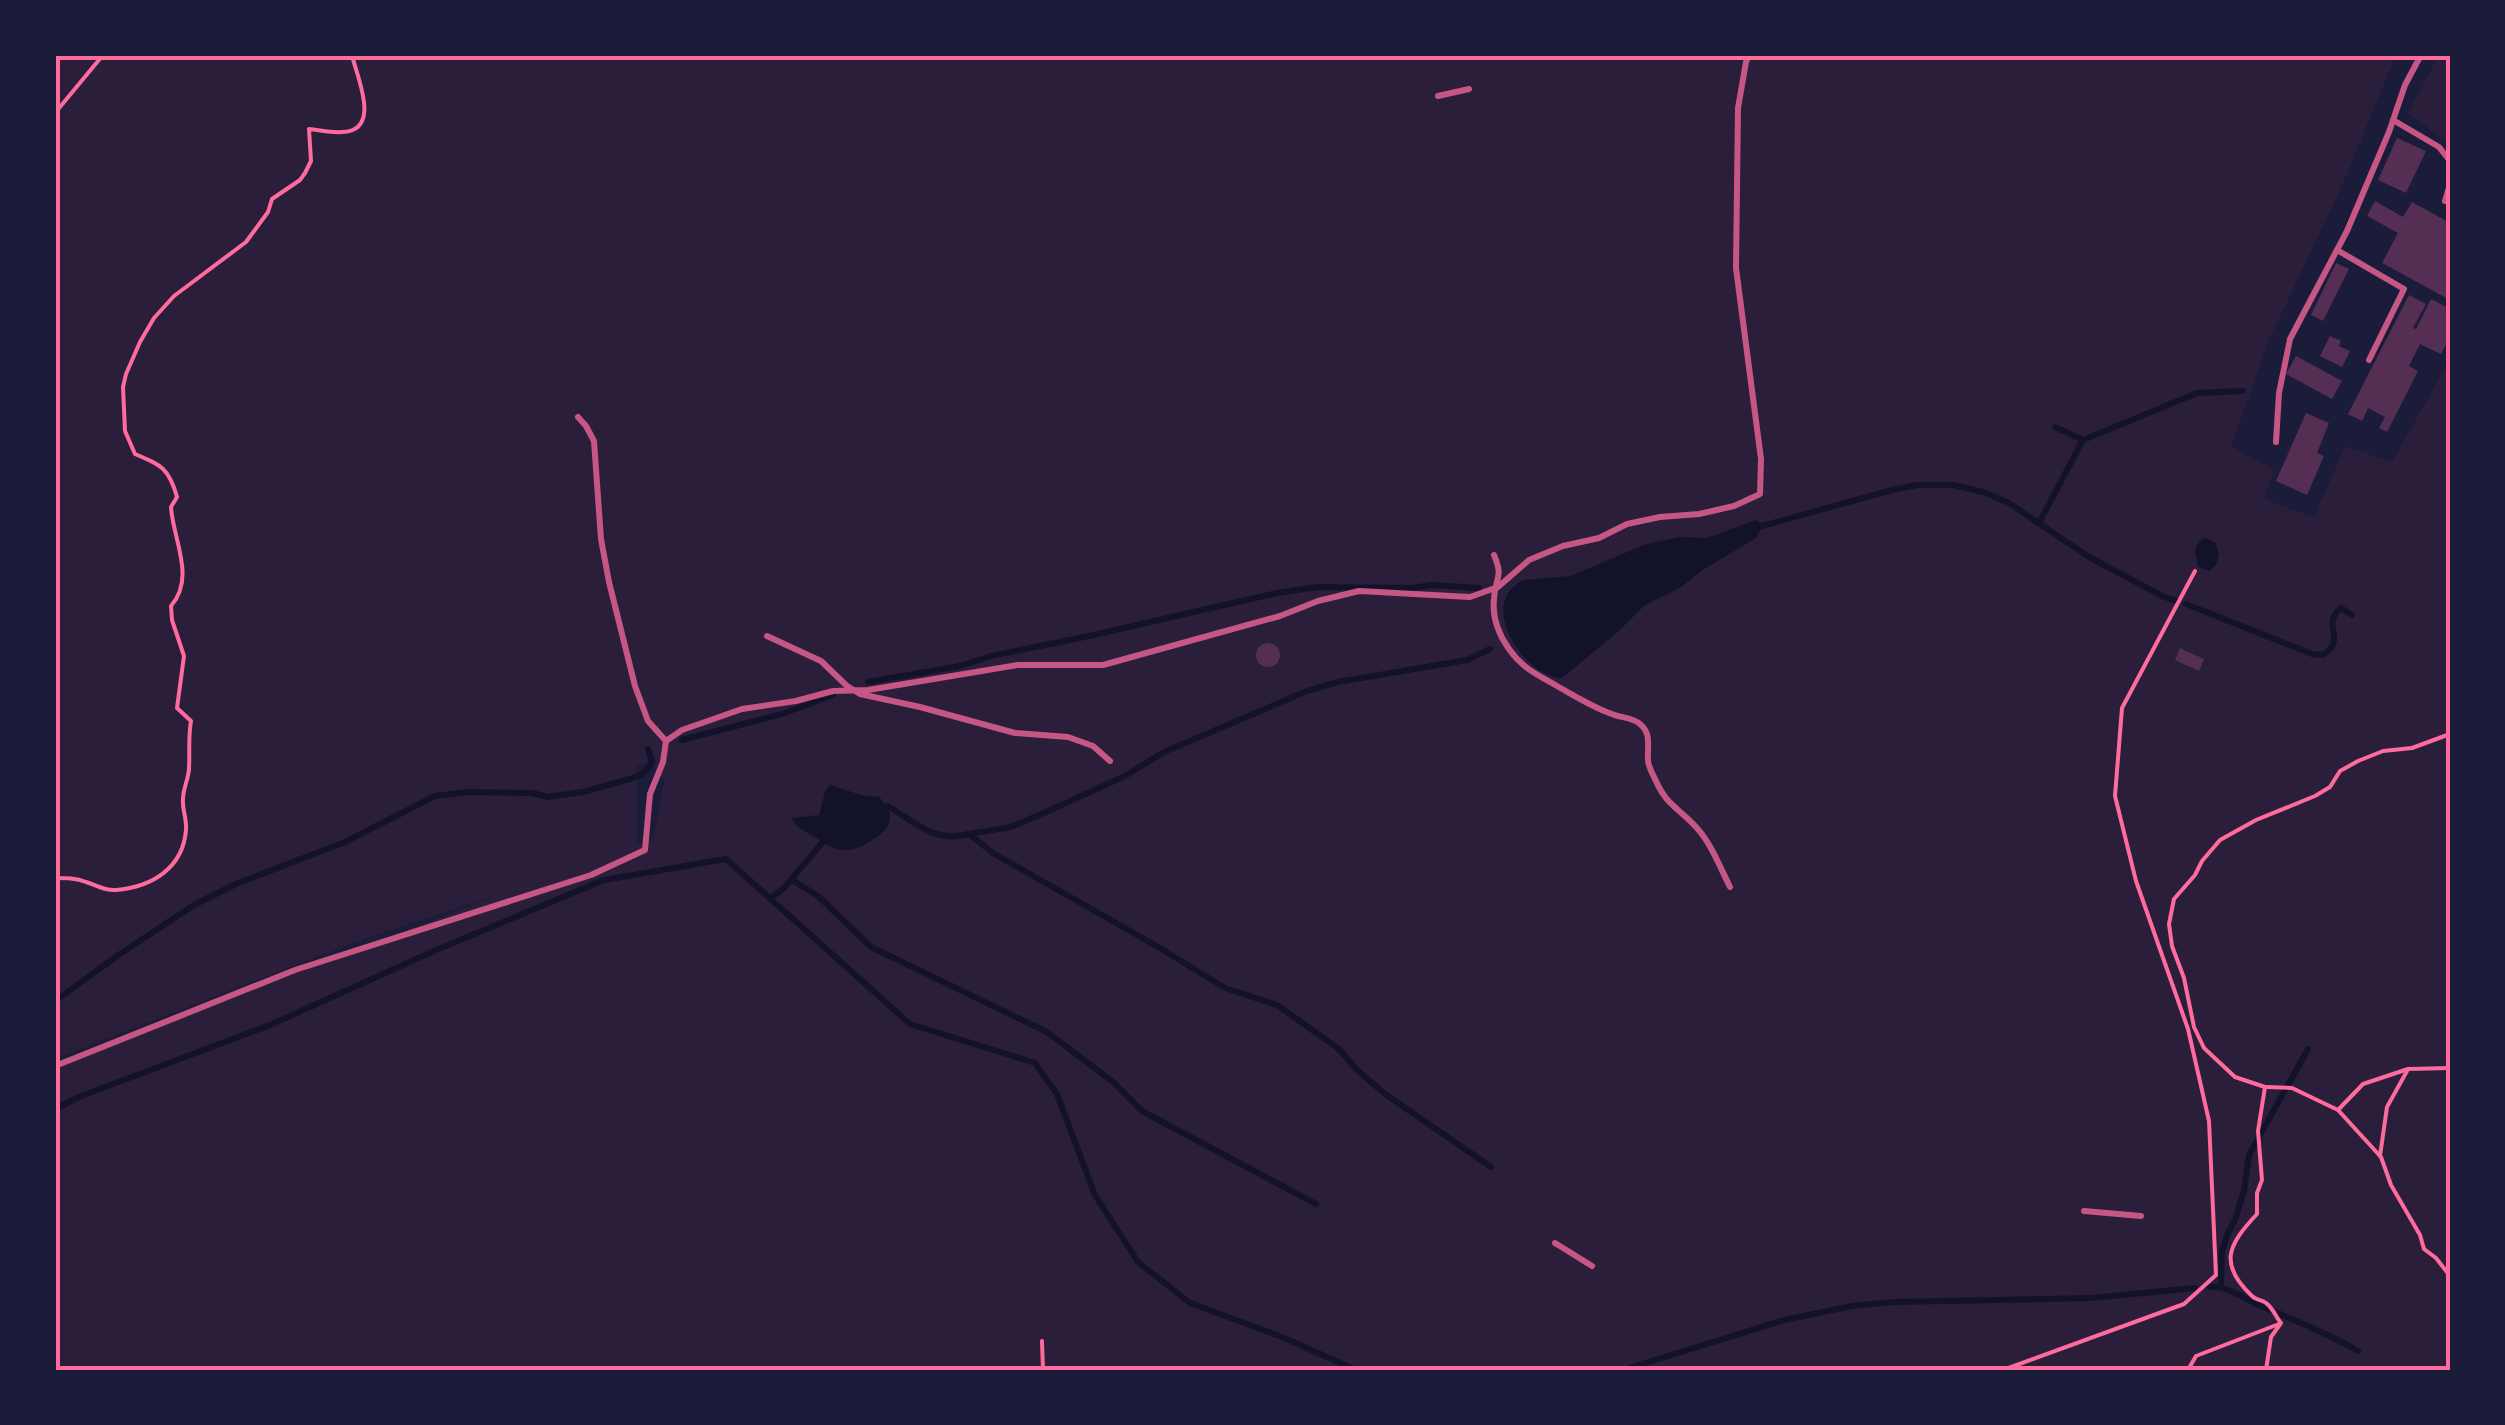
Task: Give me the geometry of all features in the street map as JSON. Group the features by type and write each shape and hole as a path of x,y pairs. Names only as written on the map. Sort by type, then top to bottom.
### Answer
{"lane":[{"path":"55,1066 295,970 574,881 644,850 650,794 663,762 666,741 682,730 742,710 833,692 1018,664 1103,665 1359,591 1470,596 1496,588 1529,560 1563,546 1598,538 1627,524 1734,506 1760,494 1761,459 1736,268 1738,108 1749,55"},
{"path":"2276,442 2279,393 2290,340 2348,231 2405,85 2421,55"},
{"path":"1438,96 1469,89"},
{"path":"2393,120 2439,147 2450,162"},
{"path":"2445,201 2450,184"},
{"path":"2337,250 2404,289 2369,360"},
{"path":"578,417 594,442 608,582 635,686 648,720 666,741"},
{"path":"1494,555 1501,574 1494,599 1495,616 1500,635 1522,666 1596,708 1643,726 1650,746 1648,760 1665,800 1696,826 1730,887"},
{"path":"767,636 822,661 860,694 999,729 1068,737 1093,746 1110,761"},
{"path":"2084,1210 2141,1216"},
{"path":"1555,1243 1592,1266"}],"path":[{"path":"55,113 103,55"},
{"path":"55,878 89,882 101,889 133,887 166,874 183,846 191,721 177,708 184,656 171,606 183,584 171,507 177,497 164,467 135,454 125,431 122,387 154,318 174,296 246,242 268,212 272,199 300,180 311,162 309,129 346,132 354,130 362,120 365,103 352,55"},
{"path":"2003,1370 2184,1304 2216,1275 2209,1121 2188,1029 2136,881 2115,796 2122,708 2196,571"},
{"path":"2450,734 2412,748 2383,750 2340,771 2330,786 2316,796 2256,820 2220,840 2174,899 2169,924 2194,1027 2204,1048 2235,1077 2265,1087 2292,1088 2338,1110 2380,1156 2424,1248 2450,1276"},
{"path":"2338,1110 2363,1084 2408,1069 2450,1068"},
{"path":"2380,1156 2387,1107 2408,1069"},
{"path":"2265,1087 2258,1131 2262,1180 2256,1214 2229,1253 2233,1276 2255,1299 2271,1308 2280,1324"},
{"path":"2188,1370 2196,1356 2280,1324"},
{"path":"2266,1370 2270,1336 2280,1324"},
{"path":"1042,1341 1043,1370"}],"shaded area":[{"path":"55,55 2396,55 2341,188 2269,340 2231,447 2274,469 2264,499 2314,517 2345,446 2392,462 2450,359 2450,1370 55,1370 55,1067 503,893 352,943 55,1059","holes":["651,762 664,781 653,841 637,843 637,766"]},
{"path":"2439,55 2450,55 2450,144 2408,113"},
{"path":"1756,520 1762,527 1756,538 1680,588 1645,605 1562,678 1535,667 1511,638 1504,605 1510,591 1524,580 1571,576 1646,544 1680,537 1707,538"},
{"path":"2205,538 2215,542 2219,554 2209,571 2198,566 2195,550"},
{"path":"830,785 879,797 890,815 888,826 851,850 828,845 799,827 792,818 819,815"}],"building":[{"path":"2397,138 2426,151 2406,193 2378,180"},
{"path":"2375,201 2403,217 2412,202 2450,223 2450,300 2382,263 2398,233 2367,216"},
{"path":"2336,263 2349,269 2323,321 2311,315"},
{"path":"2409,295 2426,304 2413,328 2416,329 2431,299 2450,309 2450,337 2441,354 2420,344 2409,366 2418,371 2387,432 2379,428 2385,417 2368,408 2362,421 2348,414"},
{"path":"2330,336 2350,351 2342,367 2320,356"},
{"path":"2296,356 2342,381 2332,399 2286,374"},
{"path":"2306,413 2329,423 2317,453 2324,456 2307,495 2276,481"},
{"path":"1268,643 1277,646 1277,664 1268,667 1259,664 1256,655 1259,646"},
{"path":"2180,648 2204,659 2199,671 2175,660"}],"waterway":[{"path":"2039,523 2083,440 2197,393 2243,391"},
{"path":"2055,427 2083,440"},
{"path":"1762,526 1892,490 1953,485 2009,503 2089,557 2177,601"},
{"path":"868,682 960,666 1277,593 1317,587 1479,588"},
{"path":"2186,604 2323,655 2333,643 2335,614 2341,608 2352,615"},
{"path":"969,834 1011,827 1125,776 1164,752 1307,691 1467,660 1490,649"},
{"path":"682,740 782,714 833,695"},
{"path":"55,1001 194,905 236,884 345,842 435,796 467,792 532,793 548,797 583,792 643,774 652,762 648,749"},
{"path":"888,806 935,834 969,834 993,853 1225,988 1277,1005 1339,1049 1385,1094 1491,1167"},
{"path":"770,898 783,889 823,842"},
{"path":"55,1109 270,1025 604,880 726,859 910,1024 1035,1063 1057,1094 1095,1195 1138,1262 1190,1303 1356,1370"},
{"path":"792,880 818,896 871,947 1047,1032 1113,1082 1142,1111 1316,1204"},
{"path":"2221,1286 2222,1251 2244,1191 2249,1155 2308,1049"},
{"path":"2209,1287 2229,1290 2358,1351"},
{"path":"1623,1370 1784,1320 1852,1306 2091,1298 2195,1288"}]}
